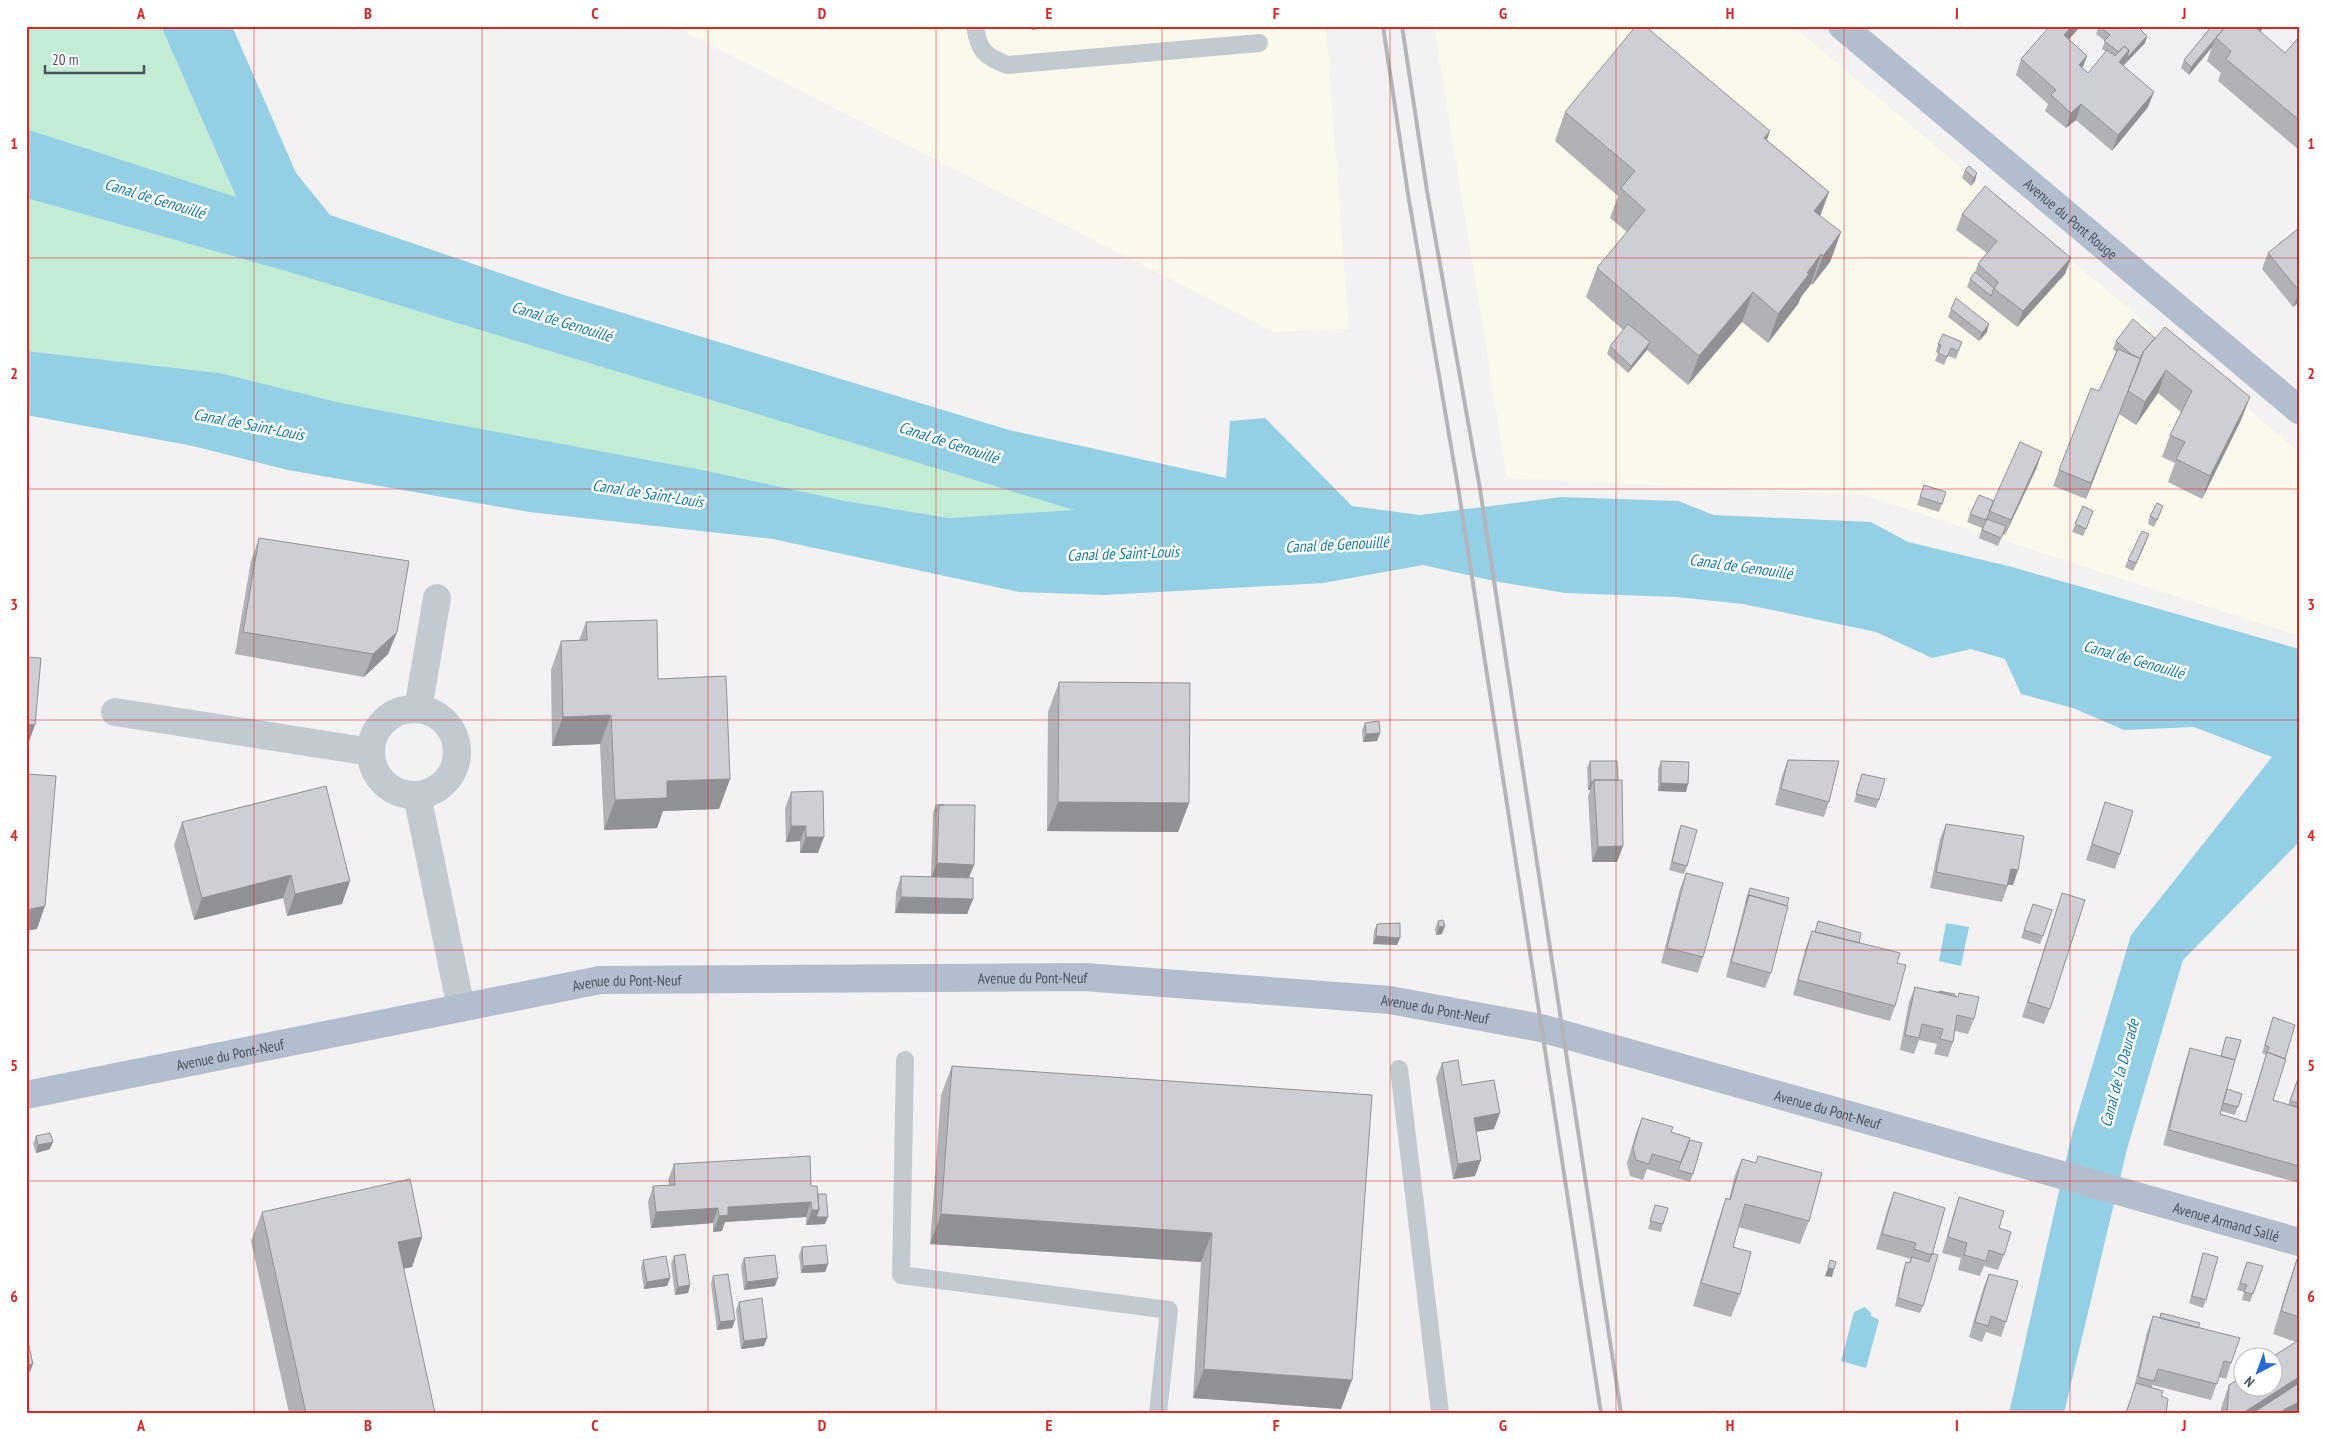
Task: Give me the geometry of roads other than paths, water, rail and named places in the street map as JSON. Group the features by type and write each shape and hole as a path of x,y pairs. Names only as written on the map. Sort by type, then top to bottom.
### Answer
{"main road":[{"name":"Avenue du Pont Rouge","path":"1842,26 2299,410"},
{"name":"Avenue du Pont-Neuf","path":"26,1095 600,980 1084,977 1390,1000 1541,1028 2156,1202"},
{"name":"Avenue Armand Sallé","path":"2156,1202 2299,1242"}],"street":[{"path":"418,709 437,598"},
{"path":"418,709 432,714 443,721 452,732 456,746 456,760 451,773 442,784 430,792 416,795 402,794 385,783 373,766 371,752 373,738 385,720 404,710 418,709"},
{"path":"115,712 371,752"},
{"path":"416,795 461,1008"}],"lane":[{"path":"975,26 978,41 987,56 1007,65 1259,43"},
{"path":"905,1060 901,1275 1169,1310 1158,1413"},
{"path":"1399,1069 1440,1413"}],"water":[{"path":"161,26 232,26 296,173 330,215 564,295 1009,430 1226,478 1230,421 1265,418 1352,506 1420,515 1561,497 1678,501 1714,515 1871,522 1908,542 2012,567 2299,649 2299,842 2183,960 2127,1149 2064,1413 2009,1413 2072,1134 2131,935 2272,757 2194,727 2124,730 2073,708 2021,694 2005,659 1971,649 1932,658 1876,632 1743,604 1676,597 1565,593 1494,581 1423,565 1323,583 1105,595 1019,592 773,539 529,512 288,470 193,446 26,415 26,351 220,373 341,403 707,471 840,500 949,518 1074,510 289,272 26,198 26,129 236,197"},
{"path":"1946,923 1969,927 1961,966 1939,961"},
{"path":"1865,1307 1871,1313 1871,1316 1879,1320 1866,1368 1841,1361 1854,1312"}],"railway":[{"path":"1383,26 1408,194 1459,493 1601,1413"},
{"path":"1402,26 1427,191 1480,489 1621,1413"}],"water label":[{"name":"Canal de Genouillé","path":"155,198"},
{"name":"Canal de Genouillé","path":"562,321"},
{"name":"Canal de Saint-Louis","path":"249,424"},
{"name":"Canal de Genouillé","path":"949,442"},
{"name":"Canal de Saint-Louis","path":"648,493"},
{"name":"Canal de Genouillé","path":"1337,544"},
{"name":"Canal de Saint-Louis","path":"1123,553"},
{"name":"Canal de Genouillé","path":"1741,566"},
{"name":"Canal de Genouillé","path":"2134,659"},
{"name":"Canal de la Daurade","path":"2119,1073"}]}
